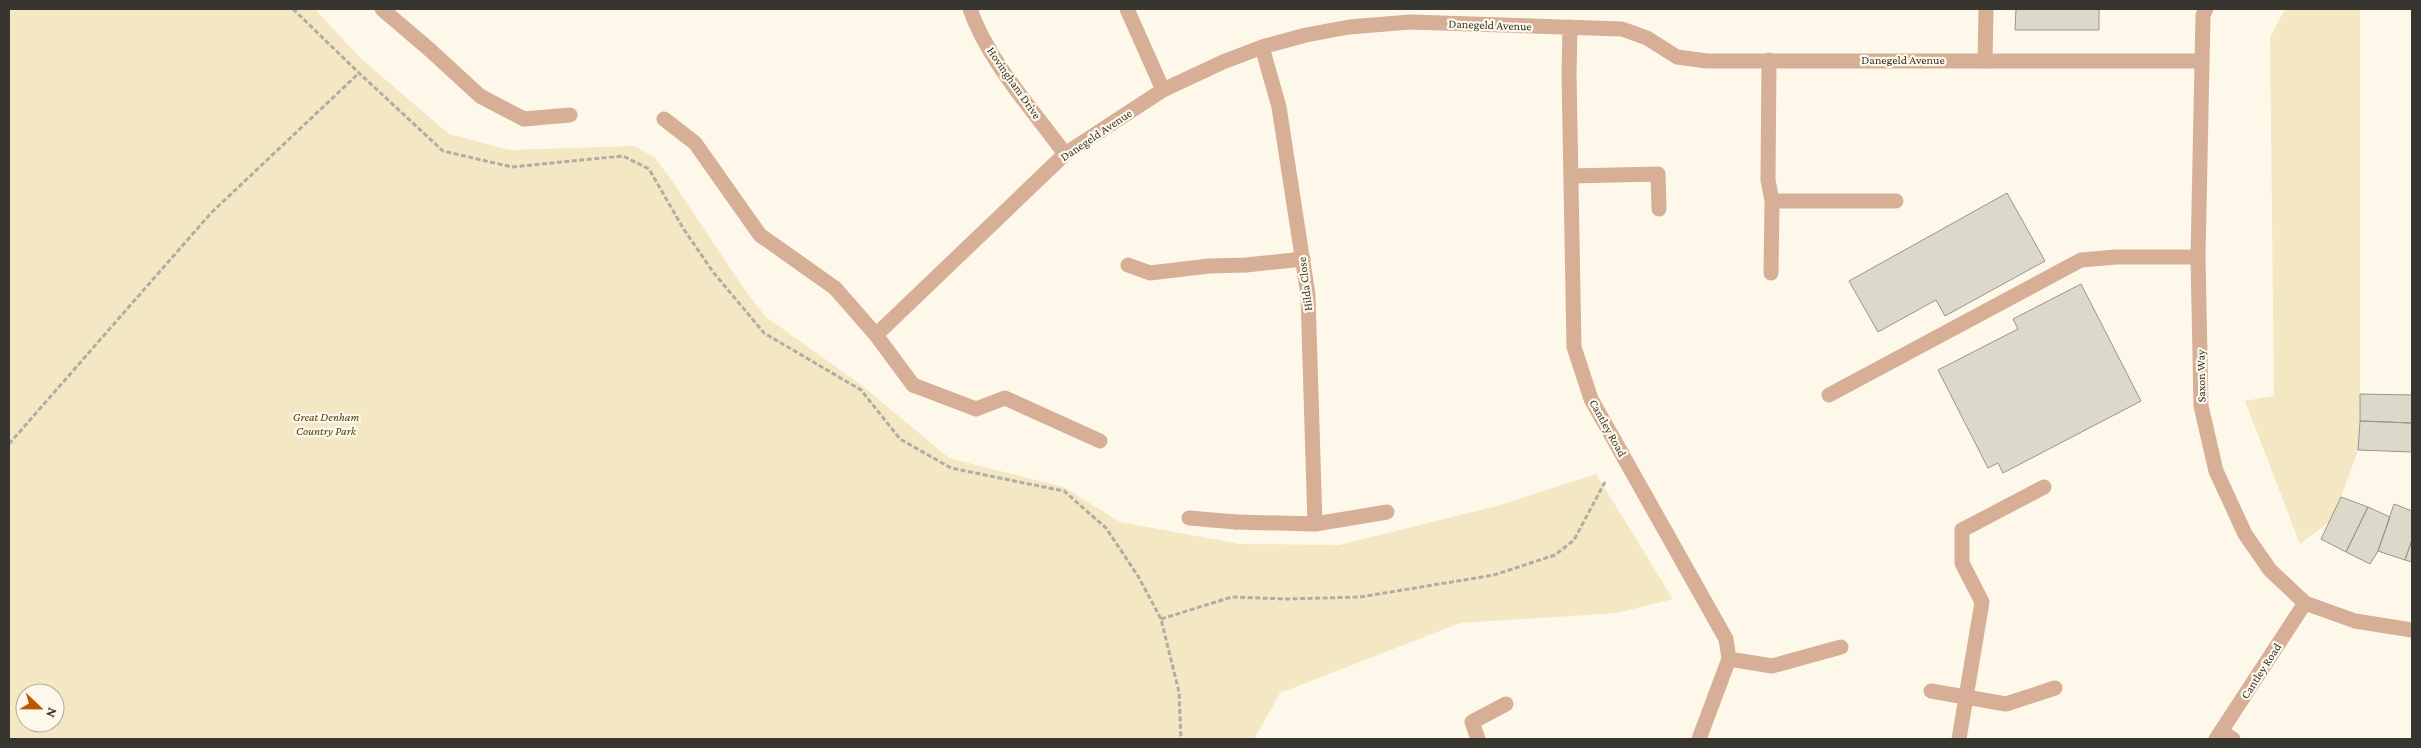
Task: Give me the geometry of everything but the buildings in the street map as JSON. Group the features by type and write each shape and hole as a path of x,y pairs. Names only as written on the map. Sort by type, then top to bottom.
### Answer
{"street":[{"path":"382,9 480,96 524,119 570,115"},
{"name":"Hovingham Drive","path":"970,9 976,28 996,61 1065,154"},
{"path":"1127,9 1163,90"},
{"path":"1985,61 1986,9"},
{"name":"Saxon Way","path":"2206,9 2202,15 2198,257 2201,406 2216,471 2245,534 2270,570 2305,602 2355,621 2412,630"},
{"name":"Danegeld Avenue","path":"876,336 1065,154 1163,90 1262,47 1306,35 1410,15 1622,29 1647,38 1677,57 1707,61 2201,61"},
{"name":"Cantley Road","path":"1570,27 1569,74 1574,348 1591,399 1726,639 1729,659"},
{"name":"Hilda Close","path":"1262,47 1279,106 1308,295 1315,524"},
{"path":"1769,60 1768,180 1772,201 1771,273"},
{"path":"664,119 695,143 760,234 835,288 876,336 913,384 976,408 1005,398 1100,441"},
{"path":"1571,176 1658,174 1659,209"},
{"path":"1772,201 1896,201"},
{"path":"1830,395 2081,260 2116,257 2198,257"},
{"path":"1128,265 1150,273 1209,266 1246,265 1303,259"},
{"path":"1959,739 1982,602 1962,563 1962,530 2044,487"},
{"path":"1189,518 1236,522 1315,524 1387,512"},
{"name":"Cantley Road","path":"2224,737 2305,602"},
{"path":"1699,739 1729,659 1772,666 1841,647"},
{"path":"1931,692 2006,704 2055,688"},
{"path":"1478,739 1472,722 1506,704"}],"path":[{"path":"293,9 443,151 512,167 623,156 649,169 683,228 713,272 764,333 862,390 900,439 951,468 1064,491 1106,528 1138,576 1160,619 1179,692 1181,739"},
{"path":"9,444 211,213 359,73"},
{"path":"1160,619 1232,597 1286,599 1360,596 1494,575 1555,555 1574,540 1621,452"}],"green space":[{"name":"Great Denham Country Park","path":"9,9 315,9 360,58 449,134 509,150 634,146 655,158 744,289 766,317 860,384 949,458 1064,487 1120,522 1240,544 1339,545 1497,506 1596,474 1673,599 1617,613 1460,623 1280,693 1254,739 9,739"},
{"path":"2285,9 2360,9 2360,394 2358,450 2330,521 2300,544 2245,401 2274,396 2270,37"}]}
